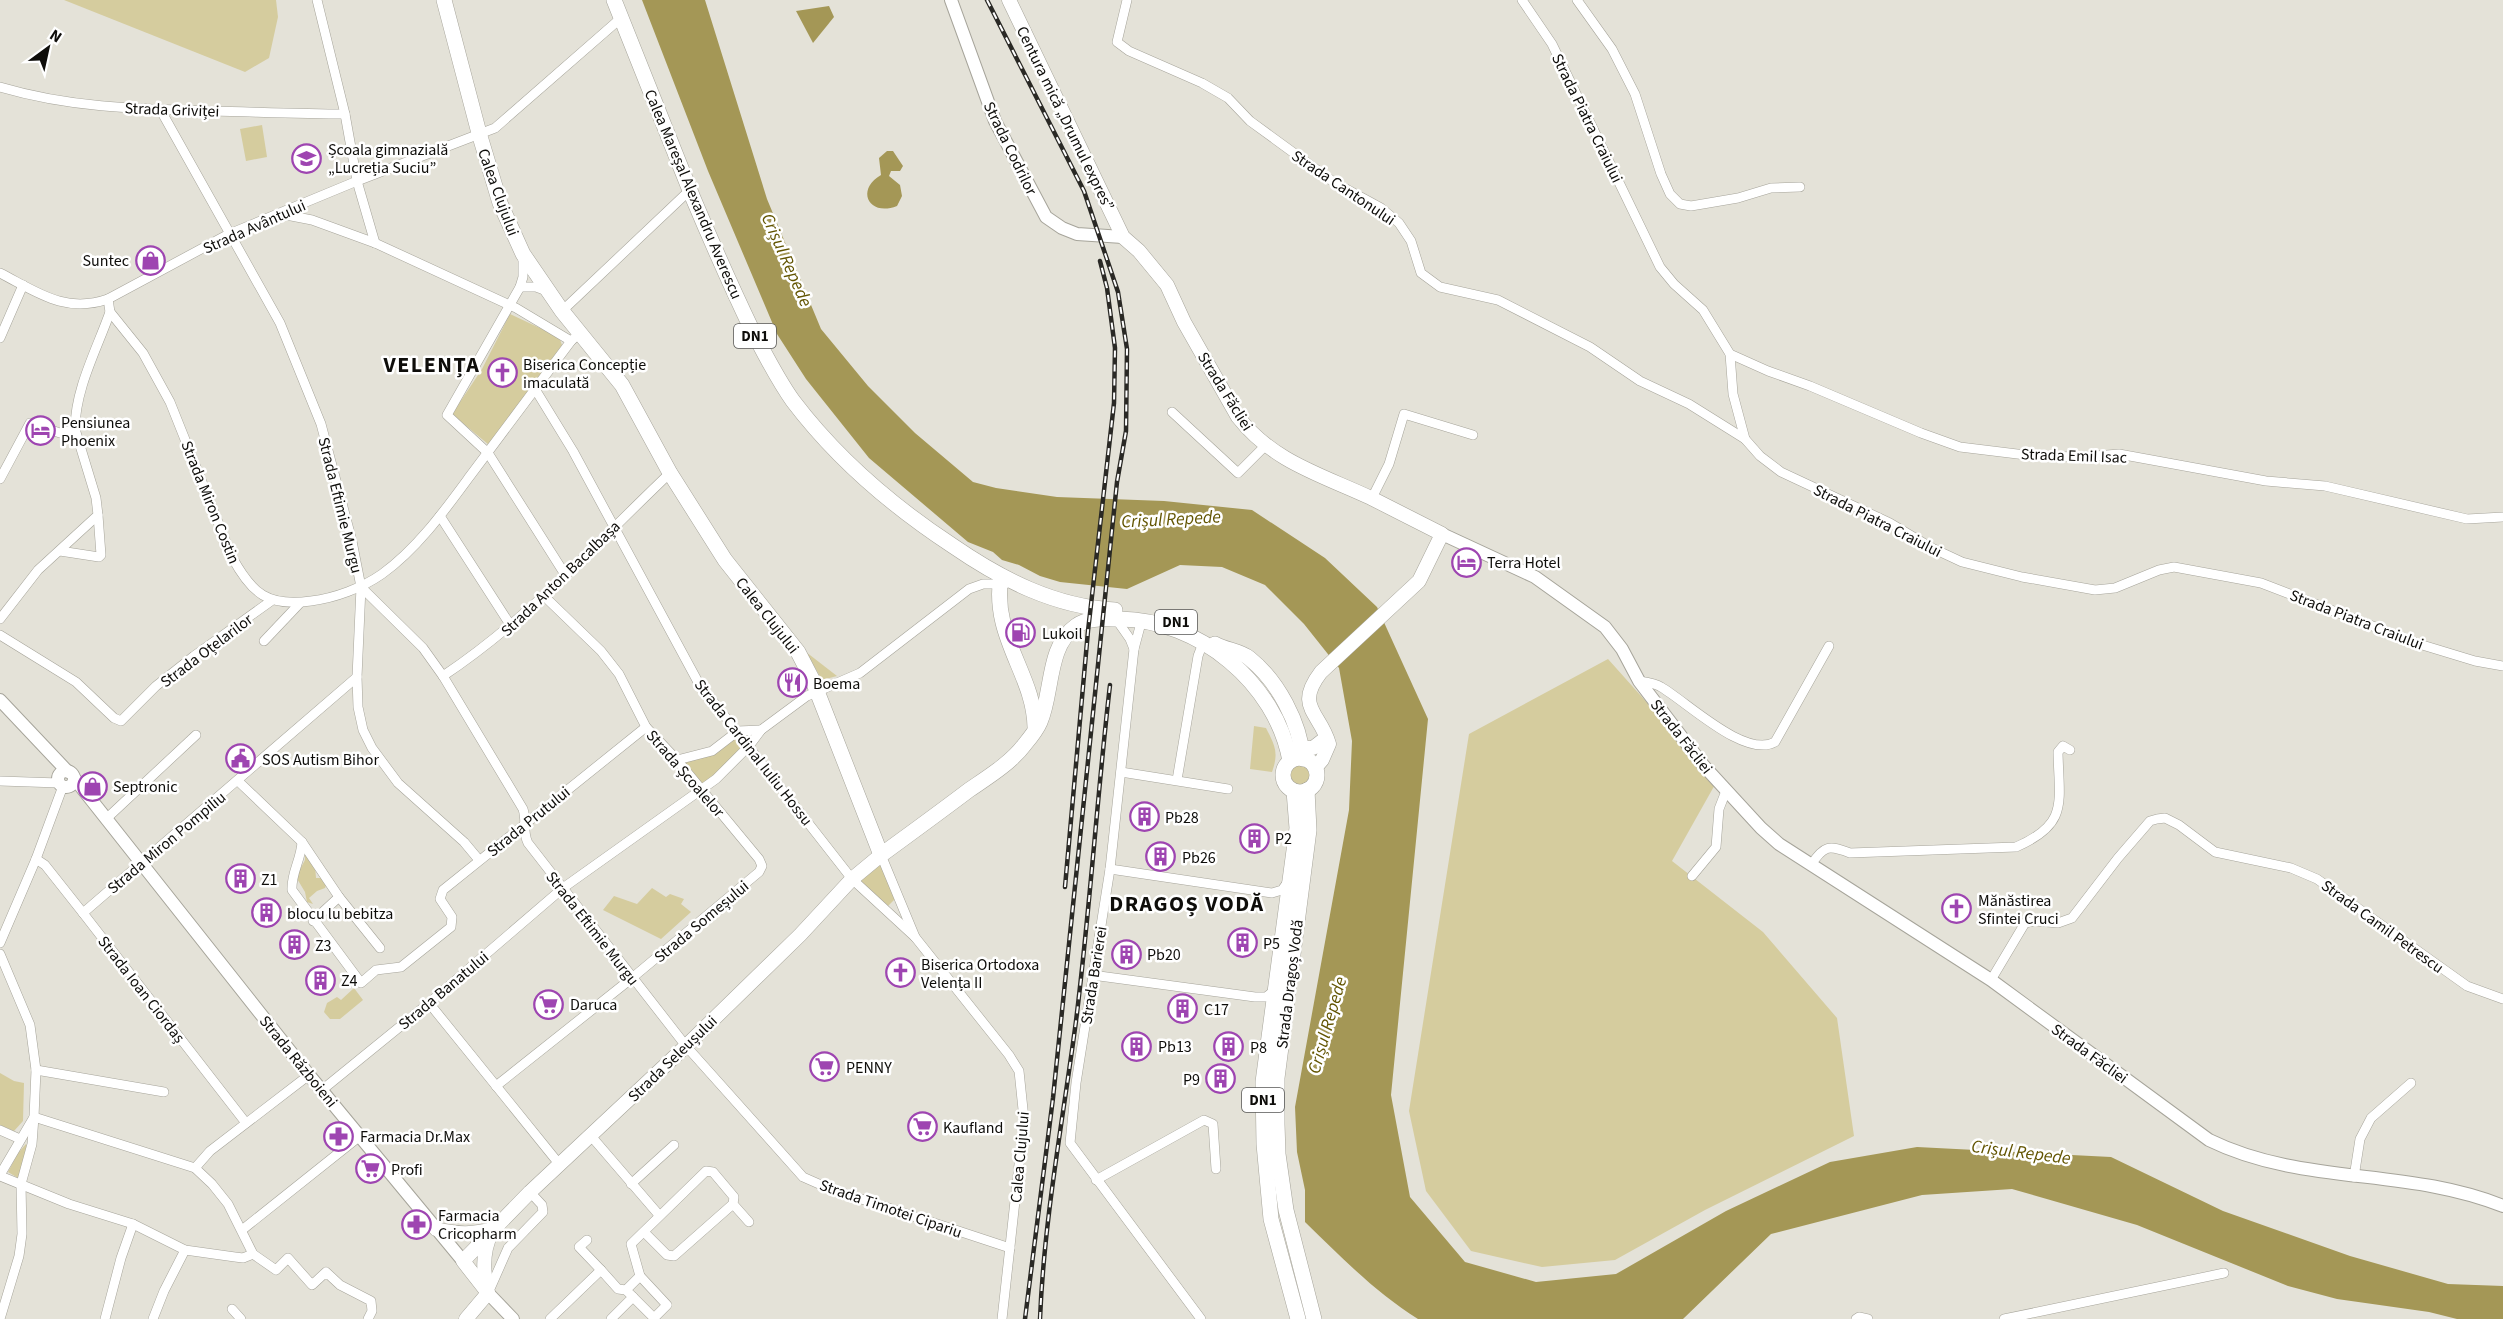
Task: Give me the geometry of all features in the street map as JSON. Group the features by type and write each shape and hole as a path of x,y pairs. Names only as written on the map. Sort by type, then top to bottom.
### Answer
{"main road":[{"name":"Calea Clujului","path":"444,0 500,203 523,254 562,311 576,337 622,385 670,473 725,560 798,652 818,692 882,855"},
{"name":"Calea Mareșal Alexandru Averescu","path":"614,0 722,269 769,364 792,399 826,442 880,493 919,524 1005,581 1063,601 1097,609"},
{"name":"Centura mică „Drumul expres”","path":"1009,0 1123,237"},
{"name":"Strada Făcliei","path":"1123,237 1139,251 1167,285 1184,322 1238,417 1265,446 1291,462 1372,498 1442,534"},
{"path":"1304,759 1318,748 1322,735 1312,712 1310,687 1321,672 1419,581 1442,534"},
{"path":"1005,581 1004,629 1034,708 1035,730"},
{"name":"Strada Dragoș Vodă","path":"1097,609 1147,612 1165,617 1182,624 1220,647 1248,657 1277,690 1285,704 1314,783 1301,791"},
{"name":"DN1","path":"882,855 997,771 1024,745 1035,730 1043,712 1058,652 1067,634 1088,619 1142,619"},
{"name":"Strada Dragoș Vodă","path":"1142,619 1183,632 1236,666 1254,685 1276,716 1287,742 1304,759"},
{"name":"Strada Dragoș Vodă","path":"1301,791 1286,785 1283,775 1304,759"},
{"name":"Strada Dragoș Vodă","path":"1298,1319 1272,1219 1264,1144 1263,1082 1301,791"},
{"name":"Strada Dragoș Vodă","path":"1301,791 1309,830 1277,1078 1277,1125 1278,1154 1286,1210 1314,1319"},
{"name":"Strada Seleușului","path":"463,1261 530,1192 686,1046 800,935 852,879 882,855"},
{"path":"436,1229 477,1234 494,1228"},
{"path":"466,1319 488,1293 483,1271 486,1244 494,1228"},
{"name":"Strada Războieni","path":"463,1261 488,1293"}],"street":[{"path":"317,0 345,114 357,181 375,243"},
{"name":"Strada Codrilor","path":"951,0 995,121 1046,217 1062,228 1077,234 1123,237"},
{"name":"Strada Cantonului","path":"1127,0 1117,42 1129,51 1202,83 1228,98 1250,121 1335,183 1381,208 1399,223 1412,242 1420,273 1440,287 1498,300 1590,348 1640,381 1689,404 1745,439"},
{"name":"Strada Piatra Craiului","path":"1522,0 1552,44 1660,267 1674,284 1703,310 1730,354 1733,394 1745,439 1760,456 1781,472 1890,523 1932,548 1962,562 2022,577 2095,590 2115,588 2159,570 2174,567 2261,583 2419,644 2475,662 2503,666"},
{"path":"1577,0 1612,49 1635,94 1661,174 1670,194 1680,204 1691,206 1738,198 1771,188 1800,187"},
{"name":"Strada Avântului","path":"0,273 67,304 83,306 108,299 229,234 357,181 495,128 621,18"},
{"name":"Strada Griviței","path":"0,87 38,98 71,104 345,114"},
{"name":"Strada Eftimie Murgu","path":"160,109 280,323 321,424 352,541 360,587 423,648 443,676 523,809 527,821 524,833 528,843 686,1046"},
{"path":"562,311 690,190"},
{"path":"271,601 300,603 319,600 360,587 390,567 440,516 576,337 375,243 312,220 281,214"},
{"path":"523,254 523,277 520,287 478,365 447,415 488,453 566,576"},
{"path":"0,338 23,285"},
{"path":"520,287 536,287 549,293"},
{"path":"60,551 99,557 101,555 96,498 75,429 78,399 110,312 108,299"},
{"name":"Strada Miron Costin","path":"95,304 102,311 110,312 143,353 170,402 232,557 251,586 271,601"},
{"name":"Strada Emil Isac","path":"1730,354 1960,447 2034,456 2083,457 2119,454 2266,481 2325,486 2467,519 2503,517"},
{"name":"Strada Cardinal Iuliu Hossu","path":"535,388 573,451 698,682 852,879 915,937"},
{"path":"1172,412 1238,473 1265,446"},
{"path":"1372,498 1389,464 1404,414 1473,435"},
{"path":"0,479 30,423 60,433 75,429"},
{"name":"Strada Anton Bacalbașa","path":"443,676 511,626 566,576 670,473"},
{"path":"0,619 38,570 98,515"},
{"path":"440,516 511,626"},
{"name":"Strada Făcliei","path":"1442,534 1535,577 1582,609 1613,635 1639,681 1703,765 1771,837 1991,980 2209,1140 2265,1161 2300,1169 2354,1177 2417,1182 2442,1187 2503,1206"},
{"name":"Strada Banatului","path":"322,1090 429,1003 563,888 702,790 749,746 761,730 807,696 860,673 969,589 983,584 1005,581"},
{"path":"360,587 357,677 358,707 363,730 372,748 399,783 457,836 479,860"},
{"name":"Strada Școalelor","path":"544,596 601,651 618,674 646,727 677,760 759,859 762,866"},
{"name":"Strada Oțelarilor","path":"0,635 76,682 114,718 121,721 156,686 271,601"},
{"path":"264,641 300,603"},
{"path":"1116,619 1134,649"},
{"name":"Strada Barierei","path":"1096,1180 1070,1143 1076,1083 1110,869 1134,649 1142,619"},
{"path":"1177,780 1198,656 1203,643"},
{"name":"Strada Făcliei","path":"1639,681 1659,686 1729,733 1747,742 1761,746 1769,745 1775,742 1829,646"},
{"name":"Strada Miron Pompiliu","path":"83,913 357,677"},
{"name":"Strada Războieni","path":"0,700 42,746 65,781 90,800 106,819 309,1075 463,1261"},
{"name":"Strada Prutului","path":"313,921 361,983 376,970 401,967 451,927 452,917 440,899 443,890 646,727"},
{"path":"677,760 712,751 738,731 761,730"},
{"path":"106,819 196,735"},
{"path":"1811,865 1820,851 1827,848 1836,848 1850,853 1993,848 2016,847 2033,840 2046,831 2055,817 2059,801 2058,752 2063,746 2070,750"},
{"path":"1121,772 1228,789"},
{"path":"0,781 65,781 36,859 3,928 0,943"},
{"path":"238,781 302,842 339,897 380,948"},
{"path":"1692,876 1716,847 1719,808 1726,791"},
{"name":"Strada Camil Petrescu","path":"1991,980 2025,923 2035,921 2058,923 2072,918 2150,821 2165,818 2179,825 2215,852 2291,868 2317,879 2467,986 2503,999"},
{"path":"302,842 302,855 291,877 292,890 313,921 339,897"},
{"name":"Calea Clujului","path":"882,855 915,937 1002,1046 1019,1071 1023,1103 1023,1138 1002,1319"},
{"name":"Strada Ioan Ciordaș","path":"36,859 45,865 246,1123"},
{"name":"Strada Someșului","path":"496,1086 632,978 759,872 762,866"},
{"path":"1110,869 1272,893 1282,890 1290,879"},
{"path":"1272,893 1286,907"},
{"path":"884,910 898,896"},
{"path":"0,954 30,1025 36,1070 32,1144 21,1184 21,1245 0,1319"},
{"path":"1092,975 1255,997 1266,997 1275,990"},
{"path":"1255,997 1273,1009"},
{"path":"429,1003 560,1165"},
{"name":"Strada Timotei Cipariu","path":"686,1046 803,1177 828,1188 1010,1248"},
{"path":"36,1070 164,1092"},
{"path":"195,1168 210,1151 309,1075"},
{"path":"2354,1177 2360,1139 2367,1124 2377,1111 2411,1083"},
{"path":"34,1117 0,1175 69,1204 133,1224 185,1250 243,1258 254,1254"},
{"path":"34,1117 195,1168 228,1204 254,1254 276,1270 288,1258 312,1285 326,1272 340,1285 366,1297 372,1306 368,1319"},
{"path":"1201,1319 1096,1180 1204,1120 1212,1124 1216,1169"},
{"path":"0,1130 20,1139"},
{"path":"591,1136 659,1215"},
{"path":"242,1230 360,1137"},
{"path":"631,1184 674,1145"},
{"path":"587,1240 579,1247 618,1289 630,1293 654,1318 667,1305 640,1276 631,1244 706,1171 710,1171 734,1197 733,1204 674,1256 667,1255 644,1232"},
{"path":"488,1293 508,1248 543,1212 543,1205 530,1192"},
{"path":"733,1204 749,1222"},
{"path":"105,1319 121,1258 133,1224"},
{"path":"153,1319 164,1291 185,1250"},
{"path":"550,1319 601,1270"},
{"path":"2004,1319 2200,1279 2224,1272"},
{"path":"611,1319 640,1276"},
{"path":"0,1283 10,1288"},
{"name":"Strada Războieni","path":"488,1293 513,1319"},
{"path":"232,1309 241,1319"}],"shaded area":[{"path":"64,0 276,0 278,17 269,58 245,72"},
{"path":"262,125 267,157 246,161 240,129"},
{"path":"510,314 559,337 562,345 489,445 452,414 482,369"},
{"path":"806,652 837,676 822,680"},
{"path":"1608,659 1717,781 1672,861 1763,932 1837,1018 1854,1136 1705,1210 1615,1260 1542,1267 1471,1251 1426,1191 1409,1111 1469,734"},
{"path":"1254,726 1266,728 1274,745 1276,754 1272,772 1250,769"},
{"path":"738,731 749,746 702,790 677,760 697,756"},
{"path":"1296,765 1304,765 1310,771 1310,779 1304,785 1296,785 1290,779 1290,771"},
{"path":"305,854 315,865 316,878 322,878 327,883 325,888 309,898 313,904 307,902 305,892 296,877 305,860"},
{"path":"881,855 898,896 884,910 852,879"},
{"path":"652,888 666,897 670,894 684,899 681,904 691,912 661,939 603,910 614,896 637,904"},
{"path":"354,988 363,1000 340,1019 330,1019 324,1012 327,1003 337,997 341,1000"},
{"path":"0,1073 14,1081 24,1083 23,1121 14,1131 0,1125"},
{"path":"26,1144 28,1149 18,1178 8,1172 18,1153"}],"water":[{"name":"Crișul Repede","path":"642,0 705,0 767,199 821,329 868,386 915,433 973,482 996,488 1057,497 1164,501 1252,510 1325,558 1377,607 1428,719 1391,1095 1410,1197 1465,1262 1536,1282 1616,1274 1726,1211 1830,1162 1917,1147 2111,1157 2223,1211 2350,1256 2448,1284 2503,1286 2503,1319 2457,1319 2429,1312 2337,1299 2288,1286 2137,1225 2012,1189 1922,1195 1771,1234 1683,1319 1418,1319 1402,1309 1359,1274 1305,1222 1305,1190 1297,1152 1295,1107 1349,810 1352,741 1339,668 1304,624 1265,585 1222,567 1180,565 1127,589 1060,582 1040,576 968,542 869,458 806,379 777,334 708,171"},
{"path":"829,6 834,17 813,43 796,11"},
{"path":"887,151 893,151 903,166 900,171 891,171 889,176 900,185 902,196 897,206 879,208 873,205 867,194 873,181 881,175 879,158"}],"railway":[{"path":"987,0 1084,191 1118,292 1127,349 1126,431 1117,482 1053,1098 1025,1319"},
{"path":"1065,887 1088,631 1114,403 1115,348 1107,288 1100,261"},
{"path":"1040,1319 1045,1244 1081,979 1110,685"}],"place":[{"name":"Școala gimnazială „Lucreția Suciu”","path":"307,158"},
{"name":"Suntec","path":"150,260"},
{"name":"Biserica Concepție imaculată","path":"502,373"},
{"name":"Pensiunea Phoenix","path":"40,431"},
{"name":"Terra Hotel","path":"1466,562"},
{"name":"Lukoil","path":"1021,633"},
{"name":"Boema","path":"792,683"},
{"name":"SOS Autism Bihor","path":"241,759"},
{"name":"Septronic","path":"92,786"},
{"name":"Pb28","path":"1144,817"},
{"name":"P2","path":"1254,838"},
{"name":"Pb26","path":"1161,857"},
{"name":"Z1","path":"240,879"},
{"name":"Mănăstirea Sfintei Cruci","path":"1957,909"},
{"name":"blocu lu bebitza","path":"266,913"},
{"name":"P5","path":"1242,943"},
{"name":"Z3","path":"294,945"},
{"name":"Pb20","path":"1126,954"},
{"name":"Biserica Ortodoxa Velența II","path":"900,973"},
{"name":"Z4","path":"320,980"},
{"name":"Daruca","path":"549,1004"},
{"name":"C17","path":"1183,1009"},
{"name":"Pb13","path":"1137,1046"},
{"name":"P8","path":"1229,1047"},
{"name":"PENNY","path":"825,1067"},
{"name":"P9","path":"1221,1079"},
{"name":"Kaufland","path":"922,1127"},
{"name":"Farmacia Dr.Max","path":"339,1136"},
{"name":"Profi","path":"370,1169"},
{"name":"Farmacia Cricopharm","path":"417,1224"}],"district":[{"name":"VELENȚA","path":"432,364"},
{"name":"DRAGOȘ VODĂ","path":"1187,903"}]}
